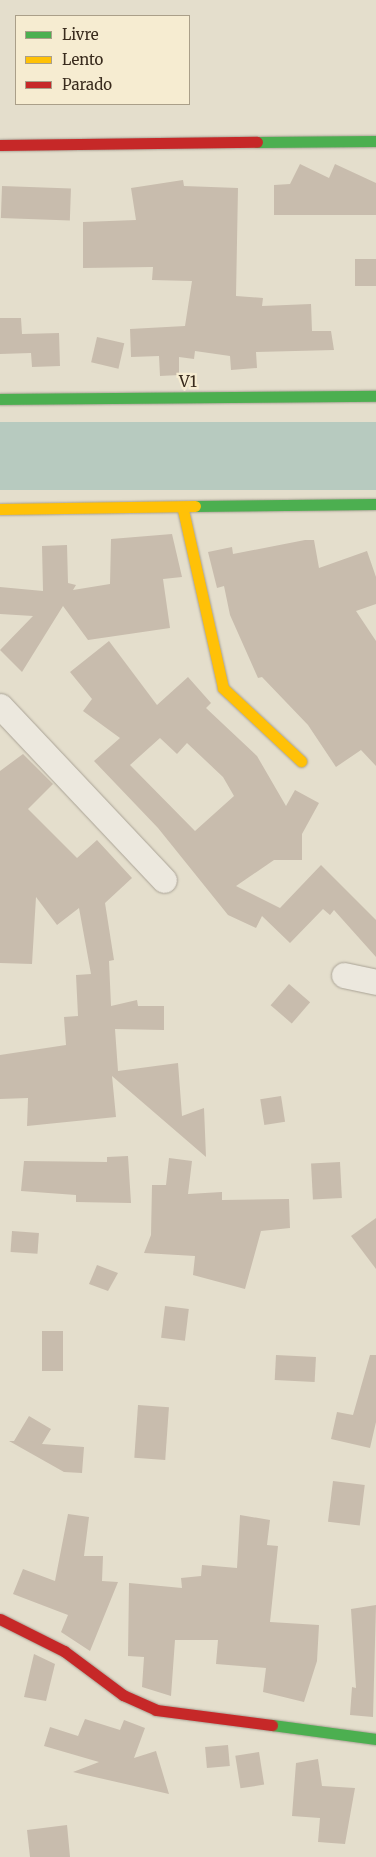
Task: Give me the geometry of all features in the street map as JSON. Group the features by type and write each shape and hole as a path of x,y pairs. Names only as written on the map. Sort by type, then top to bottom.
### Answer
{"street":[{"path":"0,145 376,141"},
{"name":"V1","path":"0,399 376,396"},
{"path":"0,510 183,510 376,504"},
{"path":"183,510 223,688 301,761"},
{"path":"0,706 164,880"},
{"path":"344,975 376,982"},
{"path":"0,1619 64,1651 123,1695 156,1710 376,1738"}],"shaded area":[{"path":"0,422 376,422 376,490 0,490"}],"building":[{"path":"300,164 329,178 335,164 376,183 376,215 274,215 274,185 290,184"},
{"path":"183,180 184,186 238,188 236,296 263,298 262,306 311,304 312,331 331,331 334,350 256,352 257,368 231,370 230,356 195,351 194,359 179,357 179,375 160,376 159,356 131,357 130,329 185,326 192,281 152,280 153,267 83,268 83,222 136,220 131,188"},
{"path":"2,186 71,188 70,220 1,218"},
{"path":"355,259 376,259 376,286 355,286"},
{"path":"0,318 21,318 22,334 59,333 60,366 32,367 31,353 0,354"},
{"path":"97,337 124,343 118,369 91,362"},
{"path":"172,534 182,577 163,579 170,628 88,640 63,606 22,672 0,650 33,616 0,614 0,587 43,591 42,546 67,545 68,583 76,585 73,590 110,584 111,539"},
{"path":"305,540 314,540 319,568 367,551 376,577 376,604 356,611 376,641 376,766 361,750 336,767 308,725 262,677 258,678 230,615 224,586 217,588 208,552 232,547 233,554"},
{"path":"109,641 157,705 188,677 211,703 206,708 257,756 286,806 295,790 319,803 302,834 302,860 274,860 236,886 280,908 321,865 376,920 376,957 334,910 330,915 323,909 290,943 262,916 256,928 228,915 158,828 94,761 120,738 83,711 92,699 70,672","holes":["160,738 177,754 187,743 223,777 234,796 195,831 130,765"]},
{"path":"23,754 53,784 28,809 77,858 97,840 132,878 105,903 114,960 109,961 111,1006 137,1000 138,1006 164,1006 164,1030 115,1029 118,1071 178,1063 182,1116 204,1108 206,1157 112,1076 116,1117 27,1126 28,1098 0,1099 0,1055 66,1045 64,1017 78,1016 76,975 91,974 79,908 57,925 36,897 32,964 0,963 0,771"},
{"path":"289,984 310,1002 292,1024 271,1005"},
{"path":"281,1096 285,1122 264,1125 260,1099"},
{"path":"128,1156 131,1203 76,1202 76,1195 21,1191 24,1161 107,1162 107,1157"},
{"path":"169,1158 192,1161 188,1194 222,1192 222,1200 289,1199 290,1228 261,1231 245,1289 193,1275 195,1256 144,1253 151,1235 152,1185 166,1185"},
{"path":"340,1162 342,1198 313,1199 311,1164"},
{"path":"376,1218 376,1269 351,1236"},
{"path":"12,1231 39,1233 37,1254 11,1252"},
{"path":"97,1265 118,1273 108,1291 89,1284"},
{"path":"165,1306 189,1309 185,1341 161,1338"},
{"path":"42,1331 63,1331 63,1371 42,1371"},
{"path":"276,1355 316,1357 315,1382 275,1380"},
{"path":"370,1355 376,1355 376,1422 370,1448 331,1439 337,1412 353,1415"},
{"path":"138,1405 169,1407 165,1460 134,1458"},
{"path":"29,1416 51,1429 42,1444 84,1447 82,1473 64,1472 9,1441 14,1441"},
{"path":"333,1481 365,1485 360,1526 328,1522"},
{"path":"68,1514 89,1517 84,1556 103,1556 102,1581 118,1582 90,1651 61,1632 68,1615 13,1594 23,1569 55,1581"},
{"path":"240,1515 270,1520 267,1545 278,1546 270,1622 319,1625 317,1661 304,1702 263,1692 266,1668 216,1664 218,1640 175,1640 171,1696 142,1687 144,1657 128,1656 129,1583 182,1588 181,1578 201,1576 202,1565 237,1568"},
{"path":"376,1605 373,1717 350,1715 352,1687 356,1688 351,1609"},
{"path":"34,1654 55,1664 46,1701 24,1697"},
{"path":"85,1719 120,1730 124,1720 145,1728 134,1758 156,1751 169,1794 73,1772 99,1762 44,1746 50,1727 78,1736"},
{"path":"228,1745 230,1766 207,1768 205,1747"},
{"path":"259,1752 264,1785 240,1788 235,1756"},
{"path":"318,1759 322,1786 355,1788 345,1844 318,1842 320,1818 292,1816 296,1763"},
{"path":"67,1825 70,1857 30,1857 27,1830"}],"traffic: fast":[{"path":"257,142 376,141"},
{"path":"0,399 376,396"},
{"path":"195,506 376,504"},
{"path":"272,1725 376,1739"}],"traffic: slow":[{"path":"0,509 195,506"},
{"path":"183,510 223,688 301,761"}],"traffic: jam":[{"path":"0,145 257,142"},
{"path":"0,1619 64,1651 123,1695 156,1710 272,1725"}]}
